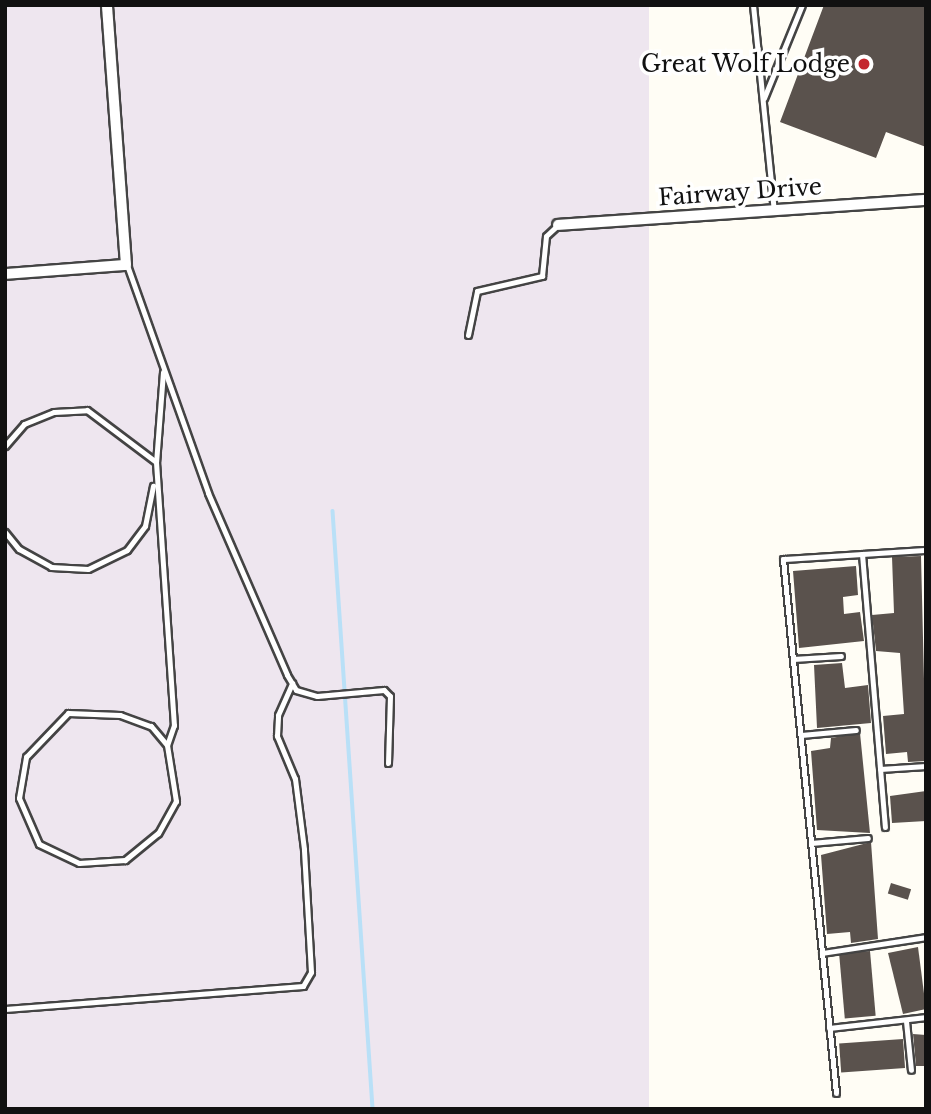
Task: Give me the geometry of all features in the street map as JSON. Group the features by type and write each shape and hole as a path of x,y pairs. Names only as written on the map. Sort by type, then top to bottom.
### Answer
{"street":[{"path":"5,274 126,264 107,5"},
{"name":"Fairway Drive","path":"558,225 926,200"}],"lane":[{"path":"753,5 774,211"},
{"path":"763,100 802,5"},
{"path":"468,335 477,291 542,276 547,236 558,225"},
{"path":"126,264 208,493 292,683 317,696 375,690 390,696 388,763"},
{"path":"5,532 19,550 51,567 88,569 127,550 145,526 156,462 163,372"},
{"path":"5,446 24,424 54,412 87,410 156,462 174,725 167,745 176,801 158,832 125,860 79,863 39,844 19,798 26,757 68,713 120,715 152,726 167,745"},
{"path":"836,1093 783,559 926,550"},
{"path":"862,554 885,827"},
{"path":"793,659 841,656"},
{"path":"5,1009 303,986 311,972 304,849 295,779 277,736 278,715 292,683"},
{"path":"801,735 856,730"},
{"path":"880,769 926,766"},
{"path":"811,843 868,838"},
{"path":"822,953 926,936"},
{"path":"830,1028 926,1017"},
{"path":"906,1020 911,1070"}],"shaded area":[{"path":"5,5 649,5 649,1109 5,1109"}],"building":[{"name":"Great Wolf Lodge","path":"824,5 926,5 926,147 886,132 876,158 780,122"},
{"path":"921,556 926,761 908,762 907,752 886,754 883,716 904,714 900,653 876,651 872,615 894,613 892,557"},
{"path":"856,566 858,595 843,597 844,614 860,612 864,641 799,648 793,571"},
{"path":"842,663 845,688 868,685 871,723 817,728 814,665"},
{"path":"860,733 870,833 817,830 811,751 830,748 831,738"},
{"path":"926,791 926,821 892,823 890,796"},
{"path":"871,842 878,939 851,943 850,932 827,934 821,855"},
{"path":"891,883 911,889 908,900 888,894"},
{"path":"918,947 926,1009 903,1014 888,953"},
{"path":"870,951 876,1016 845,1018 839,954"},
{"path":"913,1034 926,1035 926,1066 916,1066"},
{"path":"903,1039 905,1068 841,1072 839,1043"}],"waterway":[{"path":"333,511 373,1109"}],"place":[{"name":"Great Wolf Lodge","path":"864,64"}]}
